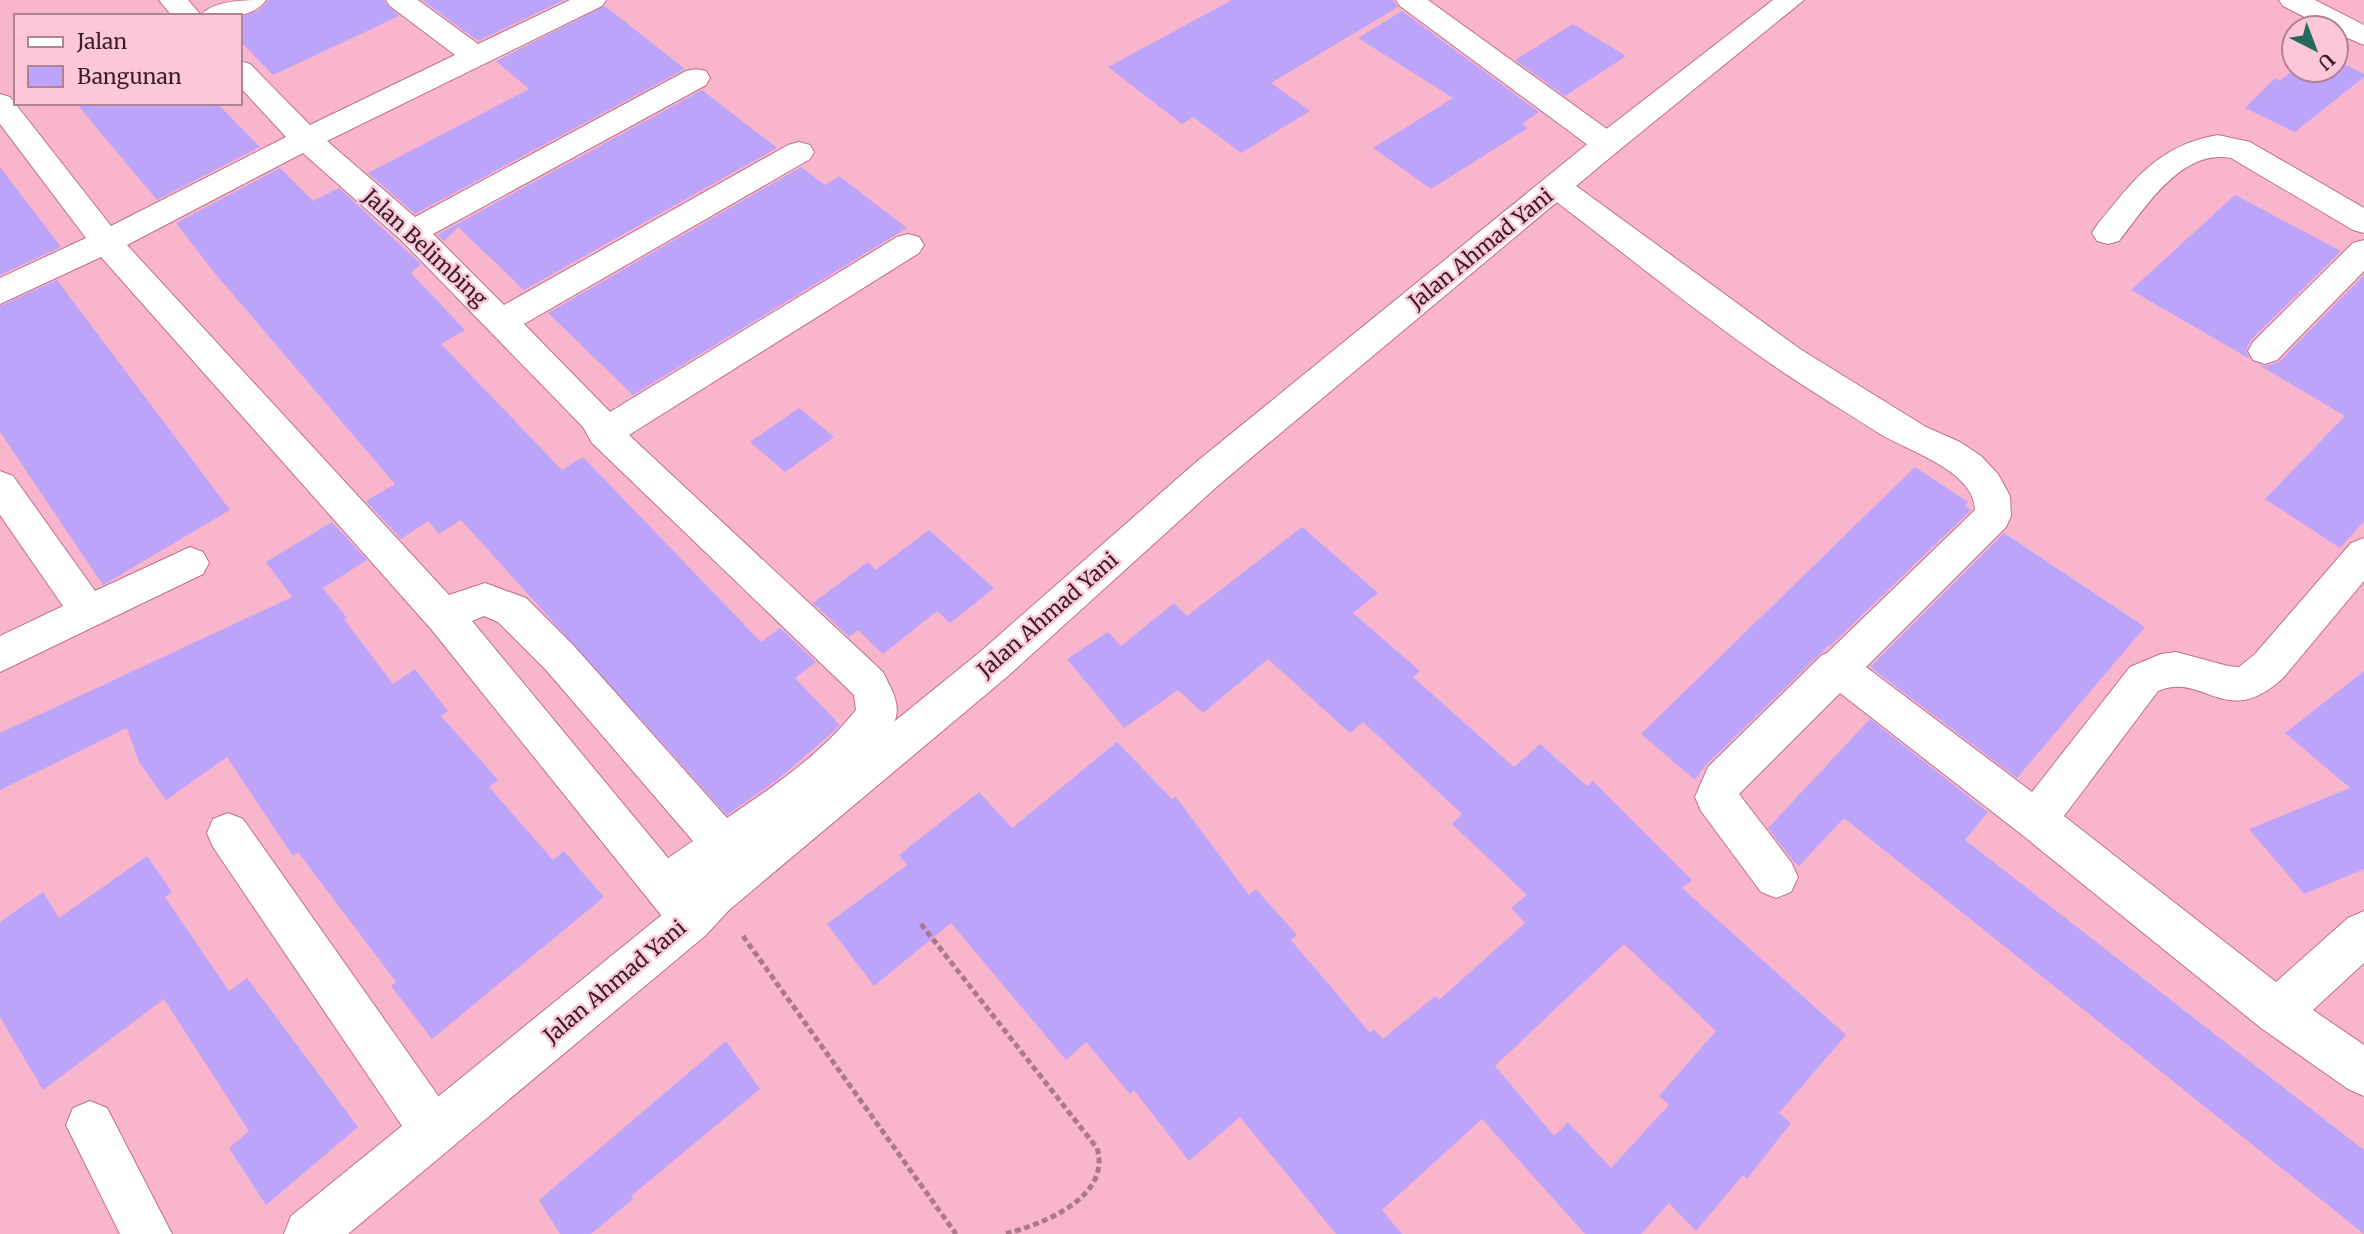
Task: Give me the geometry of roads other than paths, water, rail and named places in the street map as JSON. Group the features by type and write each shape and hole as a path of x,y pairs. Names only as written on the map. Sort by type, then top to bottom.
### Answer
{"street":[{"path":"173,0 186,14"},
{"path":"219,14 252,0"},
{"path":"400,0 475,56"},
{"path":"0,292 592,0"},
{"path":"1410,0 1607,144"},
{"name":"Jalan Ahmad Yani","path":"309,1234 994,664 1208,473 1607,144 1790,0"},
{"path":"2293,0 2364,36"},
{"name":"Jalan Belimbing","path":"242,71 306,139 412,232 502,321 596,418 604,433 869,684 876,701 876,716 856,741 818,778 665,885"},
{"path":"412,232 696,78"},
{"path":"0,104 106,242 445,617 665,885 702,908"},
{"path":"2108,233 2163,167 2207,145 2225,145 2239,149 2364,222"},
{"path":"502,321 799,152"},
{"path":"1557,187 1788,358 1915,438 1933,442 1977,475 1992,495 1993,516 1836,667 1723,781 1716,797 1776,877"},
{"path":"604,433 908,245"},
{"path":"2265,351 2364,251"},
{"path":"0,486 88,611"},
{"path":"2036,820 2144,679 2160,669 2180,668 2233,685 2251,680 2269,666 2364,554"},
{"path":"0,655 190,563"},
{"path":"445,617 485,599 512,610 560,658 723,844"},
{"path":"1836,667 2036,820 2277,1012 2364,1073"},
{"path":"228,833 434,1131"},
{"path":"2277,1012 2364,933"},
{"path":"90,1125 147,1234"}]}
